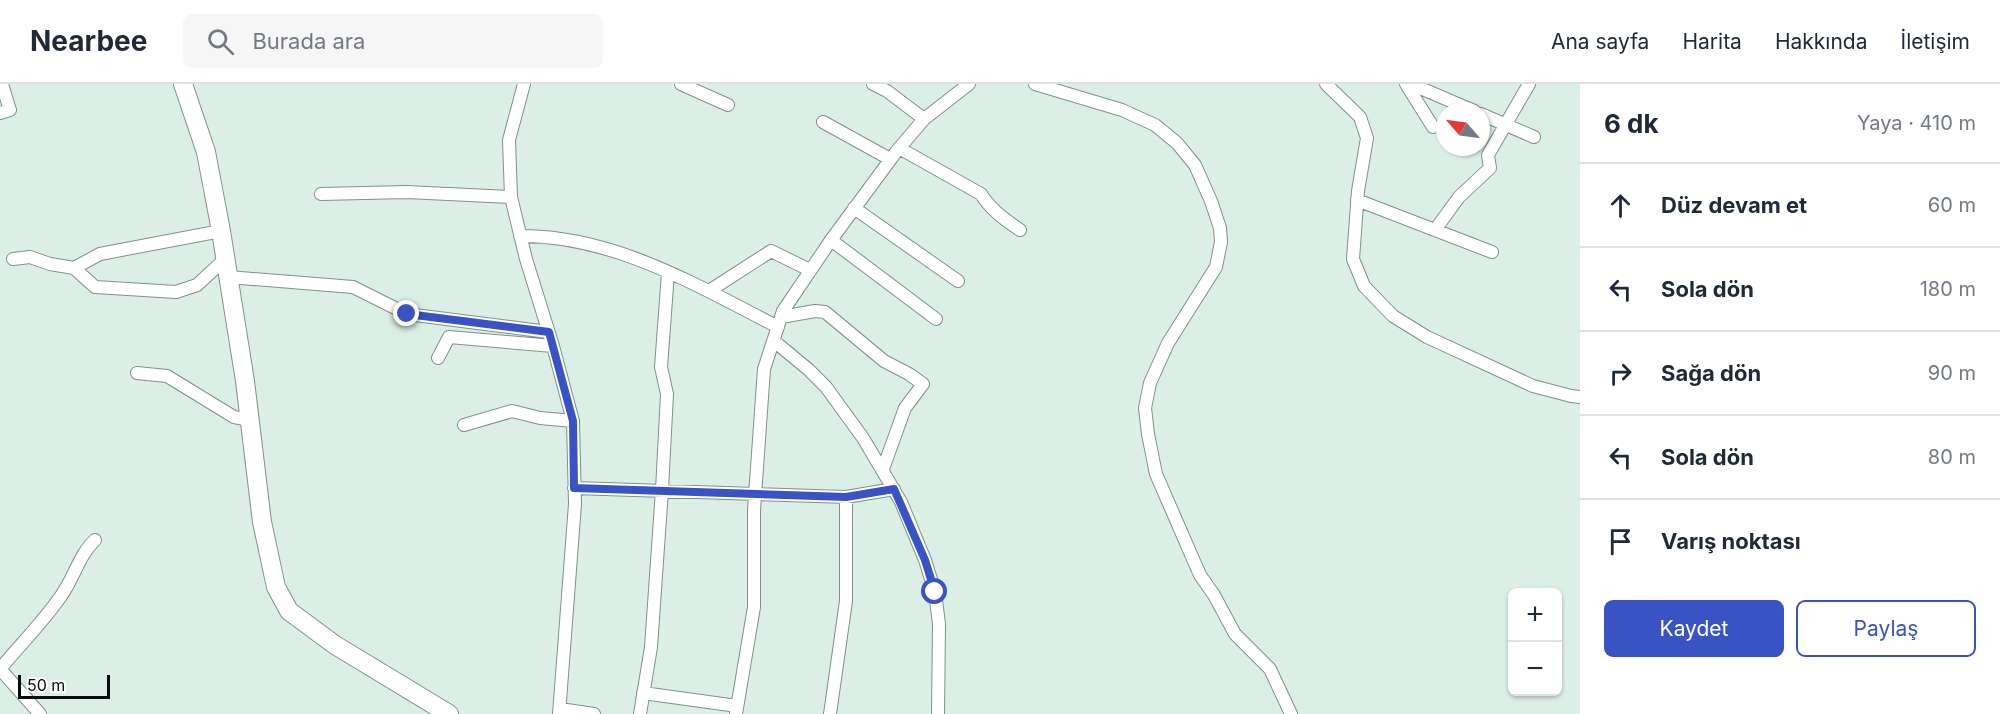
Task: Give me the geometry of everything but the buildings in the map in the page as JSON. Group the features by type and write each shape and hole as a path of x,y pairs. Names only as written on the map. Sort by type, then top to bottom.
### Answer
{"street":[{"path":"0,112 10,110 2,84"},
{"path":"183,84 206,152 221,231 250,420 262,522 276,587 289,611 335,645 449,714"},
{"path":"524,84 509,140 511,197 573,421 575,504 559,711 594,714"},
{"path":"681,84 728,105"},
{"path":"873,84 924,119"},
{"path":"643,693 736,710 753,607 755,493 764,369 783,311 831,240 899,148 924,119 969,84"},
{"path":"1035,84 1122,110 1155,125 1178,143 1195,165 1211,201 1220,228 1221,242 1216,267 1168,343 1150,383 1145,408 1148,434 1156,474 1200,575 1214,595 1235,634 1270,669 1291,714"},
{"path":"1326,84 1360,117 1367,138 1357,200 1353,259 1364,286 1393,316 1427,337 1533,386 1571,396 1580,396"},
{"path":"1406,84 1433,127"},
{"path":"1411,84 1453,102"},
{"path":"1434,230 1459,197 1490,168 1488,155 1529,84"},
{"path":"1490,118 1534,137"},
{"path":"823,122 890,159"},
{"path":"899,148 981,194 988,205 1020,230"},
{"path":"321,194 407,192 511,197"},
{"path":"1357,200 1492,252"},
{"path":"854,208 958,281"},
{"path":"74,268 100,254 221,231"},
{"path":"520,236 547,235 627,255 780,322 815,311 825,312 884,361 923,384 905,408 883,470"},
{"path":"831,240 936,319"},
{"path":"709,291 771,251 810,270"},
{"path":"14,259 30,257 50,264 74,268 95,287 176,292 197,285 227,268 353,288 407,314 549,332"},
{"path":"639,714 651,647 662,490 667,394 661,367 669,273"},
{"path":"438,358 449,337 553,346"},
{"path":"774,341 826,387 863,438 894,489 925,560 935,592 939,624 938,714"},
{"path":"137,373 167,376 234,417 250,420"},
{"path":"464,425 512,411 540,418 573,421"},
{"path":"574,488 846,497 894,489"},
{"path":"830,714 846,601 846,497"},
{"path":"40,714 0,669 61,597 73,578 86,549 96,540"}],"route":[{"path":"407,314 549,332 573,421 574,488 846,497 894,489 925,560 935,592"}]}
